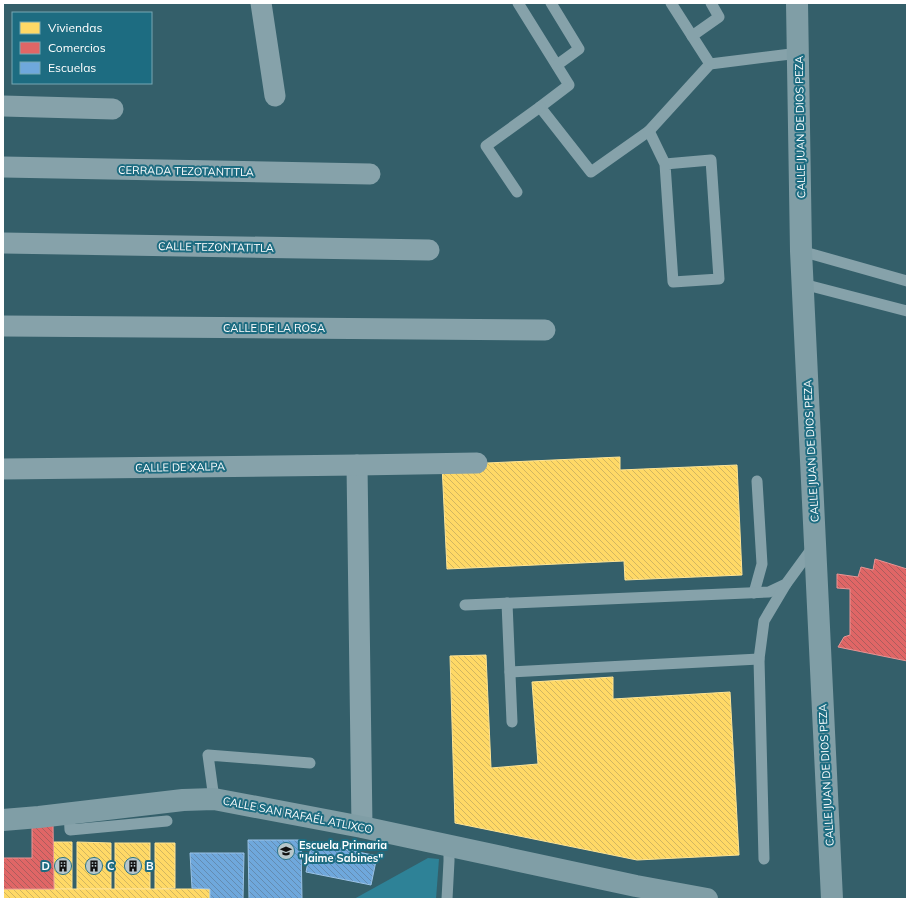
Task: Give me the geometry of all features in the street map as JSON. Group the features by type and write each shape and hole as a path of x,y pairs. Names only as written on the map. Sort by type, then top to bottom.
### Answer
{"street":[{"path":"261,3 275,96"},
{"name":"CALLE JUAN DE DIOS PEZA","path":"797,3 801,251 832,899"},
{"path":"3,106 113,109"},
{"name":"CERRADA TEZOTANTITLA","path":"3,167 370,174"},
{"name":"CALLE TEZONTATITLA","path":"3,243 429,250"},
{"name":"CALLE DE LA ROSA","path":"3,326 545,330"},
{"name":"CALLE DE XALPA","path":"3,469 477,463"},
{"path":"357,465 362,827"},
{"name":"CALLE SAN RAFAÉL ATLIXCO","path":"3,820 183,800 214,799 362,827 636,886 708,899"}],"lane":[{"path":"517,192 486,146 569,85 518,3"},
{"path":"551,3 579,49 557,65"},
{"path":"671,3 710,64"},
{"path":"692,36 719,17 711,3"},
{"path":"540,107 591,172 649,131 710,64 798,53"},
{"path":"649,131 665,164 673,282 719,279 711,160 665,164"},
{"path":"801,251 907,281"},
{"path":"803,284 907,311"},
{"path":"754,593 762,564 757,481"},
{"path":"764,859 759,659 764,622 786,584 815,544"},
{"path":"465,605 754,593 769,592 786,584"},
{"path":"507,603 512,722"},
{"path":"510,672 759,659"},
{"path":"214,799 208,755 310,763"},
{"path":"69,813 70,830 167,821"},
{"path":"447,899 449,846"}],"shaded area":[{"path":"428,858 439,859 436,899 354,899"}],"building: Viviendas":[{"path":"620,457 620,470 737,465 742,575 625,580 624,561 447,569 442,465"},
{"path":"486,655 491,768 538,764 532,682 613,677 613,699 730,692 739,855 637,860 455,823 450,656"},
{"name":"D","path":"53,842 72,842 72,889 54,889"},
{"name":"C","path":"77,842 111,843 111,889 77,889"},
{"name":"B","path":"115,843 150,843 150,889 115,889"},
{"path":"155,843 175,843 175,888 155,889"},
{"path":"3,889 210,889 210,899 3,899"}],"building: Comercios":[{"path":"875,559 907,569 907,661 838,647 844,637 850,635 850,589 837,588 837,574 858,577 861,567 873,570"},
{"path":"53,825 54,889 3,889 3,858 32,858 32,827"}],"building: Escuelas":[{"path":"248,840 301,840 302,899 249,899"},
{"path":"312,842 377,856 371,885 306,872"},
{"path":"190,853 244,853 243,899 210,899 210,889 192,888"}],"place":[{"name":"Escuela Primaria \"Jaime Sabines\"","path":"286,851"},
{"name":"D","path":"63,866"},
{"name":"C","path":"94,866"},
{"name":"B","path":"133,866"}]}
